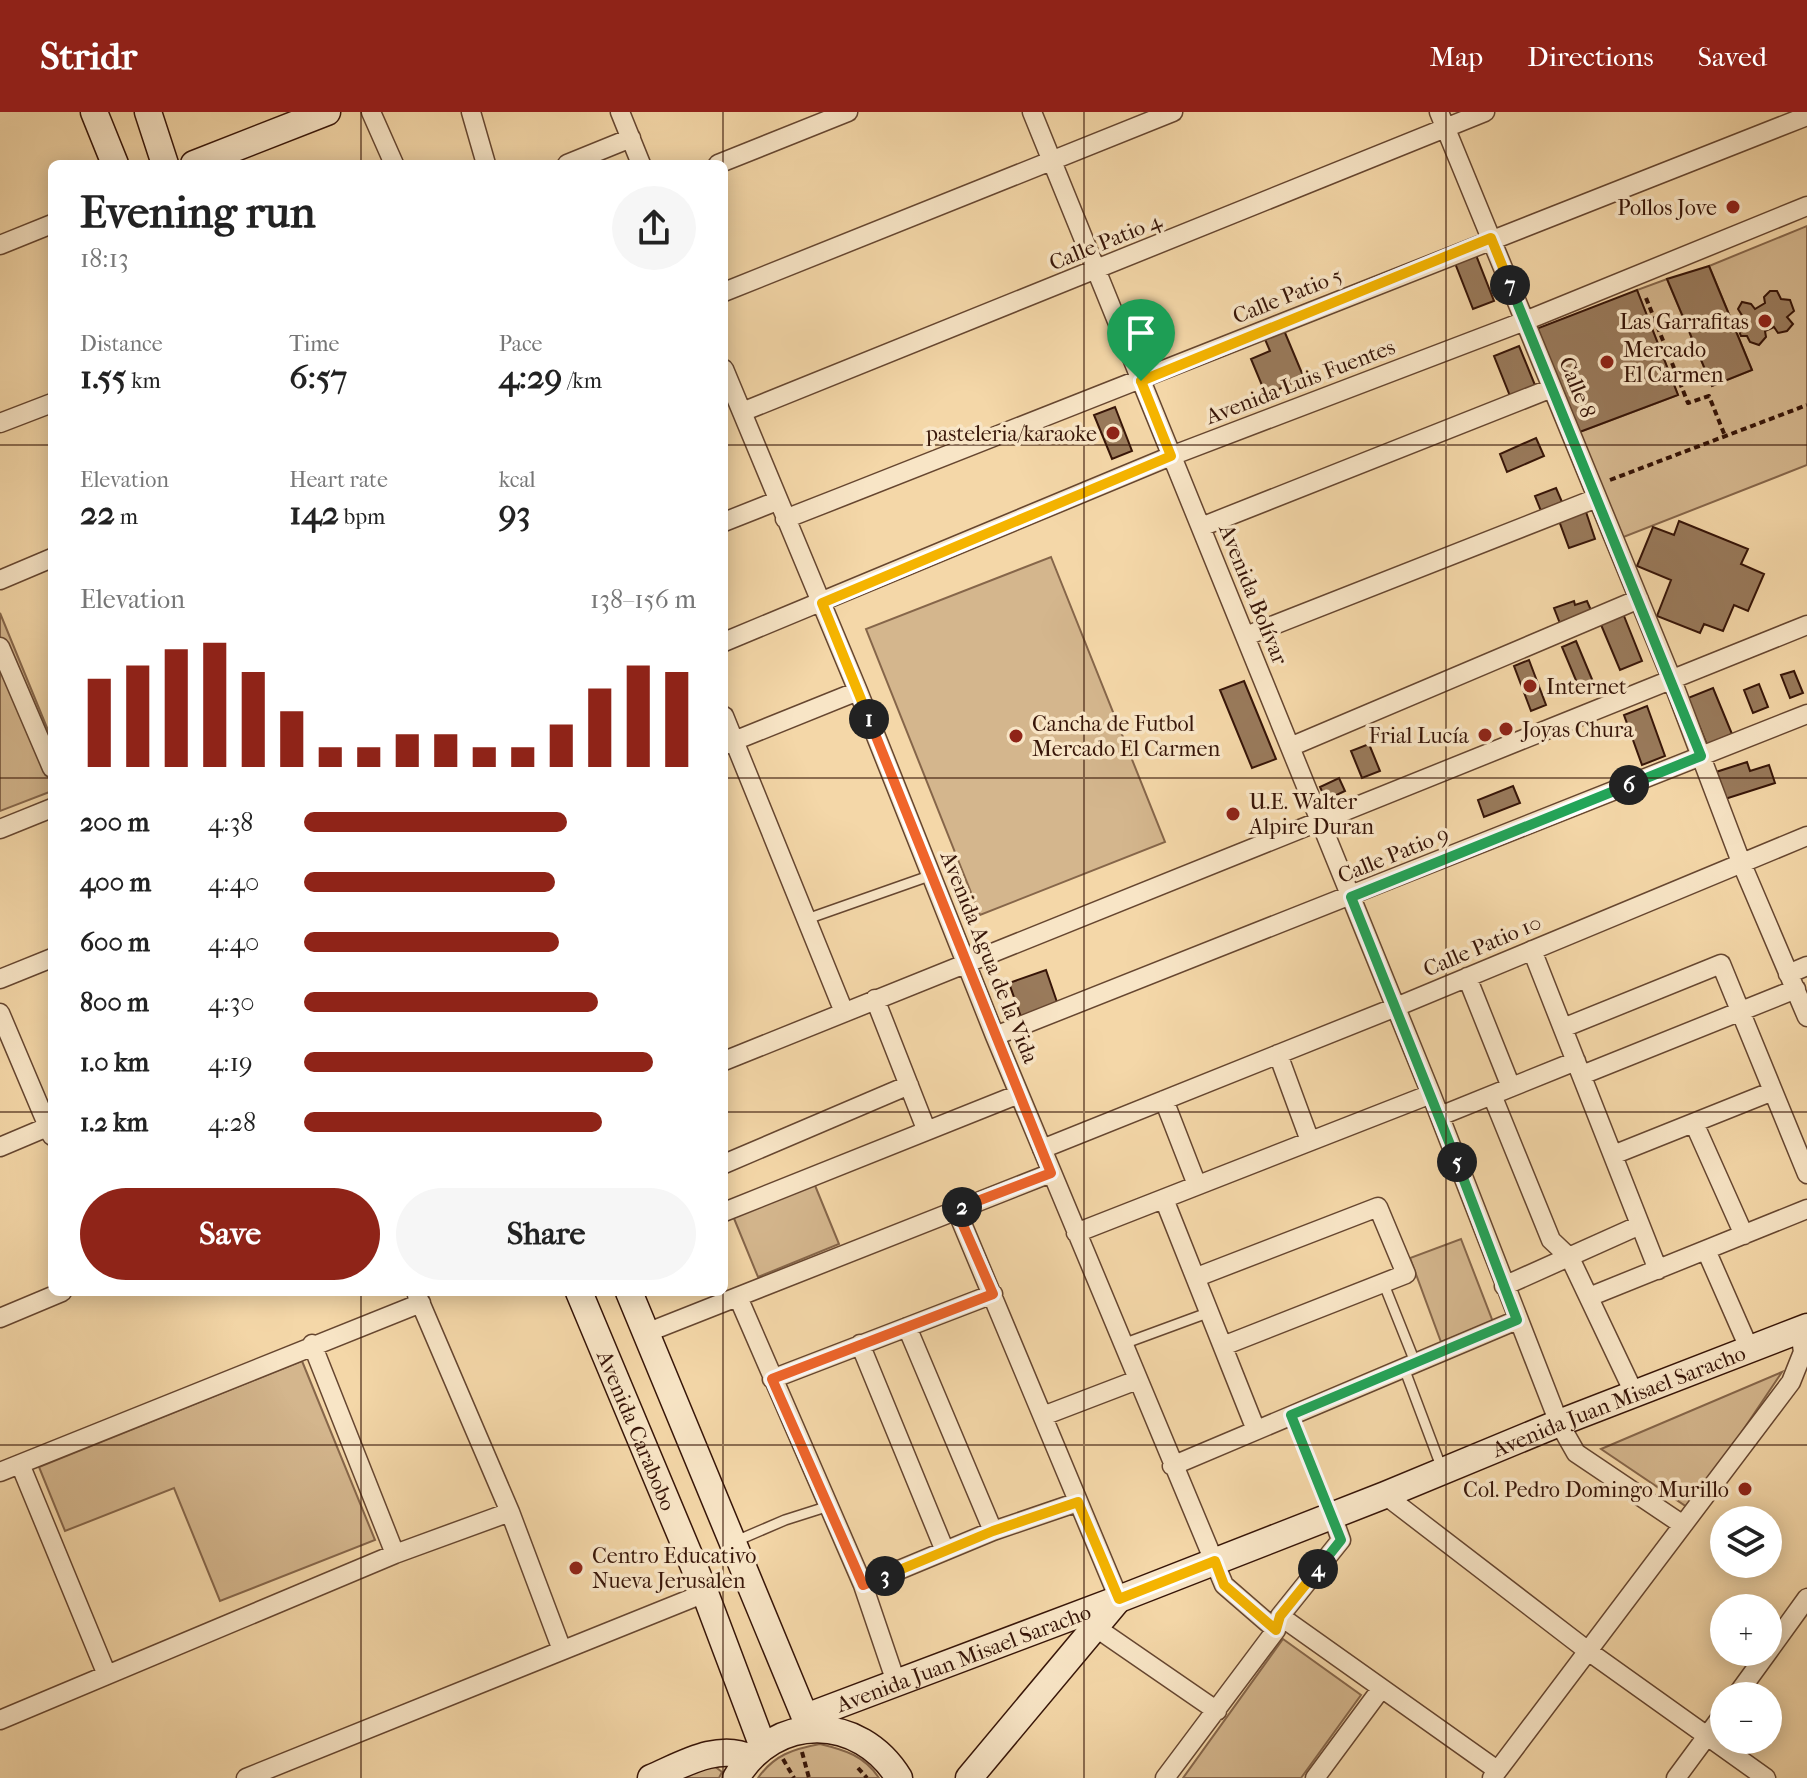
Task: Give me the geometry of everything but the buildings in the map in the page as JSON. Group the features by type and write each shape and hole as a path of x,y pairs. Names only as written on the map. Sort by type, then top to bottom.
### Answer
{"street":[{"path":"94,112 113,160"},
{"path":"148,112 164,160"},
{"path":"204,160 327,112"},
{"path":"371,112 392,160"},
{"path":"471,112 485,160"},
{"path":"620,112 639,160"},
{"path":"728,160 848,112"},
{"name":"Avenida Bolívar","path":"1032,112 1431,1094"},
{"path":"728,290 1173,112"},
{"name":"Calle Patio 4","path":"742,412 1096,270 1442,120 1485,112"},
{"name":"Calle Patio 5","path":"785,519 1141,381 1491,238 1807,116"},
{"name":"Calle 8","path":"1442,120 1552,388 1599,491 1741,862 1807,1017"},
{"path":"577,160 631,138"},
{"name":"Avenida Luis Fuentes","path":"728,640 1171,456 1525,321 1807,206"},
{"path":"0,245 48,226"},
{"name":"Avenida Agua de la Vida","path":"728,379 858,691 1051,1173 1224,1585 1381,1689 1494,1774"},
{"path":"1201,527 1552,388"},
{"path":"0,423 48,410"},
{"path":"1246,636 1599,491"},
{"path":"728,520 777,501"},
{"path":"0,580 48,560"},
{"path":"1290,747 1639,599"},
{"path":"728,1059 1807,625"},
{"path":"0,647 48,759"},
{"path":"844,1012 729,743 858,691"},
{"name":"Calle Patio 9","path":"995,1036 1807,714"},
{"path":"0,829 48,810"},
{"name":"Calle Patio 10","path":"1042,1149 1396,1007 1807,836"},
{"path":"1532,950 1658,1270"},
{"path":"0,979 48,960"},
{"path":"1563,1028 1721,964 1807,1174"},
{"path":"1440,1116 1511,1087 1579,1068 1741,1011 1792,982 1807,966"},
{"path":"1467,977 1511,1087"},
{"path":"875,999 926,1129"},
{"path":"0,1013 48,1122"},
{"path":"1278,1054 1310,1141"},
{"path":"728,1162 909,1085"},
{"path":"1613,1155 1773,1091"},
{"path":"728,1210 1019,1094"},
{"path":"1076,1233 1431,1094 1517,1320 1559,1423 1576,1453 1683,1525"},
{"path":"1492,1095 1551,1240 1570,1258 1635,1395"},
{"path":"1164,1100 1197,1185"},
{"path":"1694,1123 1744,1235"},
{"path":"0,1147 48,1130"},
{"path":"646,1333 1051,1173"},
{"path":"1164,1199 1256,1430"},
{"path":"1197,1277 1378,1207 1406,1274 1223,1346"},
{"path":"956,1209 1119,1599"},
{"path":"1589,1297 1807,1209"},
{"path":"1504,1286 1640,1225"},
{"path":"1706,1250 1749,1348"},
{"path":"772,1379 993,1294"},
{"path":"0,1318 52,1296"},
{"name":"Avenida Carabobo","path":"581,1296 705,1593 765,1762"},
{"name":"Avenida Carabobo","path":"631,1296 733,1542 807,1741"},
{"path":"0,1472 312,1344 418,1297 510,1512 562,1650"},
{"path":"738,1297 863,1585 896,1682"},
{"path":"1172,1466 1517,1320"},
{"path":"907,1327 993,1531"},
{"path":"1494,1774 1791,1382 1803,1352 1804,1329"},
{"name":"Avenida Juan Misael Saracho","path":"765,1762 780,1737 807,1741 896,1682 1119,1599 1749,1348 1804,1329"},
{"path":"312,1344 395,1554"},
{"path":"860,1344 945,1551"},
{"path":"1043,1416 1137,1380"},
{"path":"20,1464 107,1675"},
{"path":"1385,1495 1588,1651 1766,1778"},
{"path":"863,1585 993,1531 1078,1502"},
{"path":"0,1720 395,1554 510,1512"},
{"path":"1165,1778 1341,1540 1332,1515"},
{"path":"246,1778 284,1771 562,1650 705,1593"},
{"path":"1782,1633 1807,1598"},
{"name":"Avenida Juan Misael Saracho","path":"969,1778 1119,1599"},
{"path":"1095,1627 1217,1711"},
{"path":"1315,1778 1381,1689"},
{"path":"1676,1778 1710,1731"},
{"path":"807,1741 840,1732 858,1738 882,1756 899,1778"},
{"path":"651,1778 716,1754 730,1753 765,1762"}],"lane":[{"path":"806,919 932,875"},
{"path":"1383,1282 1443,1471"},
{"path":"1122,1344 1210,1312"},
{"path":"1291,1415 1332,1515"},
{"path":"733,1542 829,1506"}],"path":[{"path":"1646,298 1688,403 1709,396 1725,436"},
{"path":"1599,491 1725,436 1807,405"},
{"path":"765,1762 807,1741 809,1778"},
{"path":"765,1762 794,1778"},
{"path":"855,1766 867,1778"}],"shaded area":[{"path":"1807,226 1807,465 1621,538 1577,433 1678,395 1637,290 1667,279 1712,386 1752,370 1709,266"},
{"name":"Cancha de Futbol Mercado El Carmen","path":"1051,557 1165,842 980,915 866,629"},
{"path":"0,613 48,730 48,793 0,811"},
{"path":"814,1183 839,1244 758,1277 733,1216"},
{"path":"1461,1239 1493,1322 1441,1342 1410,1258"},
{"path":"302,1361 375,1540 220,1601 174,1488 65,1531 39,1467"},
{"path":"1782,1372 1690,1509 1601,1449"},
{"path":"1283,1639 1361,1695 1301,1778 1183,1778"},
{"path":"820,1744 854,1755 879,1778 758,1778 785,1754"},
{"path":"713,1765 722,1772 719,1778 680,1778"}],"place":[{"name":"Pollos Jove","path":"1733,207"},
{"name":"Las Garrafitas","path":"1765,321"},
{"name":"Mercado El Carmen","path":"1607,362"},
{"name":"pasteleria/karaoke","path":"1113,433"},
{"name":"Internet","path":"1530,686"},
{"name":"Joyas Chura","path":"1506,729"},
{"name":"Frial Lucía","path":"1485,735"},
{"name":"Cancha de Futbol Mercado El Carmen","path":"1016,736"},
{"name":"U.E. Walter Alpire Duran","path":"1233,814"},
{"name":"Col. Pedro Domingo Murillo","path":"1745,1489"},
{"name":"Centro Educativo Nueva Jerusalen","path":"576,1568"}],"route":[{"path":"1491,238 1701,756 1351,897 1440,1116 1517,1320 1291,1415 1341,1540 1280,1616 1276,1630 1224,1585 1215,1561 1119,1599 1078,1502 993,1531 863,1585 772,1379 993,1294 956,1209 1051,1173 822,603 1171,456 1141,381 1491,238"}]}
